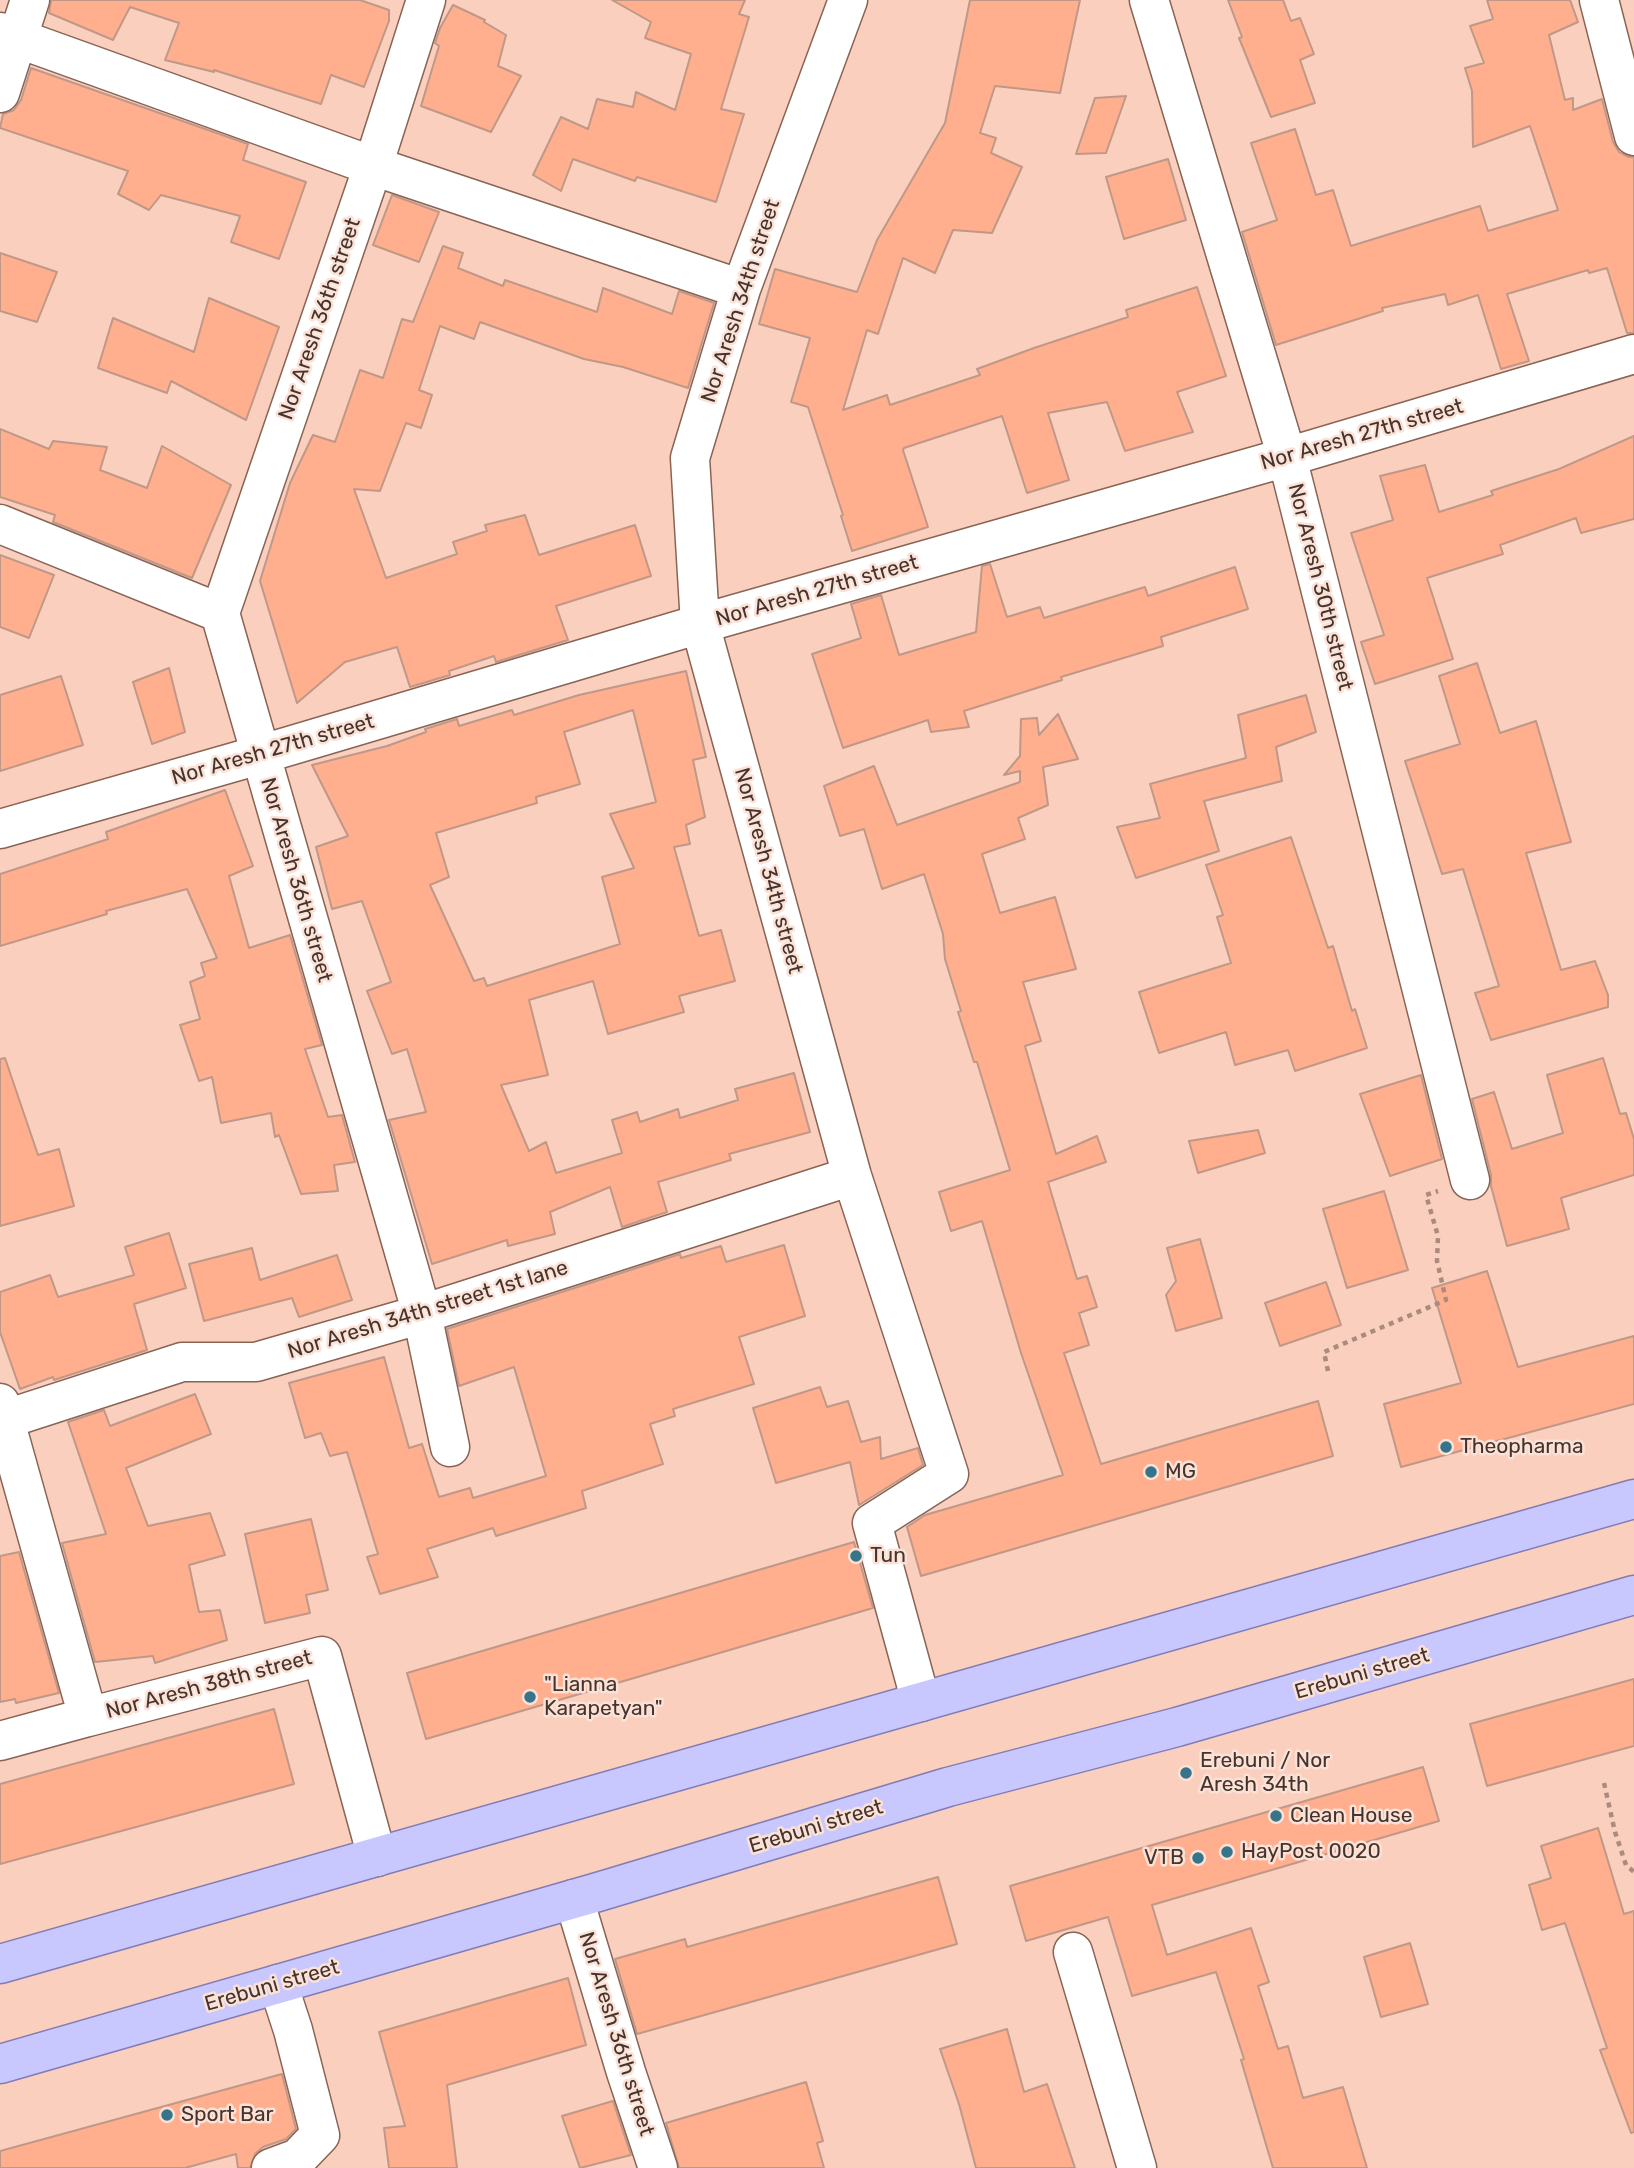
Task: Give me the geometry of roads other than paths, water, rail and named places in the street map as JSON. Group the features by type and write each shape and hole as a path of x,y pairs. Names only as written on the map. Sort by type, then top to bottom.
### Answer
{"main road":[{"path":"0,1964 1634,1499"},
{"name":"Erebuni street","path":"0,2064 574,1899 948,1787 1177,1727 1634,1595"}],"street":[{"path":"0,93 8,34 30,0"},
{"name":"Nor Aresh 36th street","path":"426,0 373,166 220,613 422,1314 450,1447"},
{"name":"Nor Aresh 34th street","path":"848,0 741,289 690,458 700,624 852,1176 949,1475 872,1522 921,1702"},
{"name":"Nor Aresh 30th street","path":"1149,0 1287,457 1470,1180"},
{"path":"1599,0 1634,136"},
{"path":"8,34 373,166 741,289"},
{"name":"Nor Aresh 27th street","path":"0,829 1634,354"},
{"path":"0,524 220,613"},
{"name":"Nor Aresh 34th street 1st lane","path":"2,1415 182,1362 256,1362 422,1314 852,1176"},
{"name":"Nor Aresh 38th street","path":"2,1415 88,1717 322,1656 377,1857"},
{"path":"0,1741 88,1717"},
{"name":"Nor Aresh 36th street","path":"574,1899 626,2073 658,2168"},
{"path":"1073,1952 1137,2168"},
{"path":"271,2168 298,2158 320,2135 293,2030 278,1984"}],"place":[{"name":"Theopharma","path":"1446,1447"},
{"name":"MG","path":"1151,1472"},
{"name":"Tun","path":"856,1556"},
{"name":"\"Lianna Karapetyan\"","path":"530,1697"},
{"name":"Erebuni / Nor Aresh 34th","path":"1186,1773"},
{"name":"Clean House","path":"1276,1816"},
{"name":"HayPost 0020","path":"1227,1852"},
{"name":"VTB","path":"1198,1858"},
{"name":"Sport Bar","path":"167,2115"}]}
